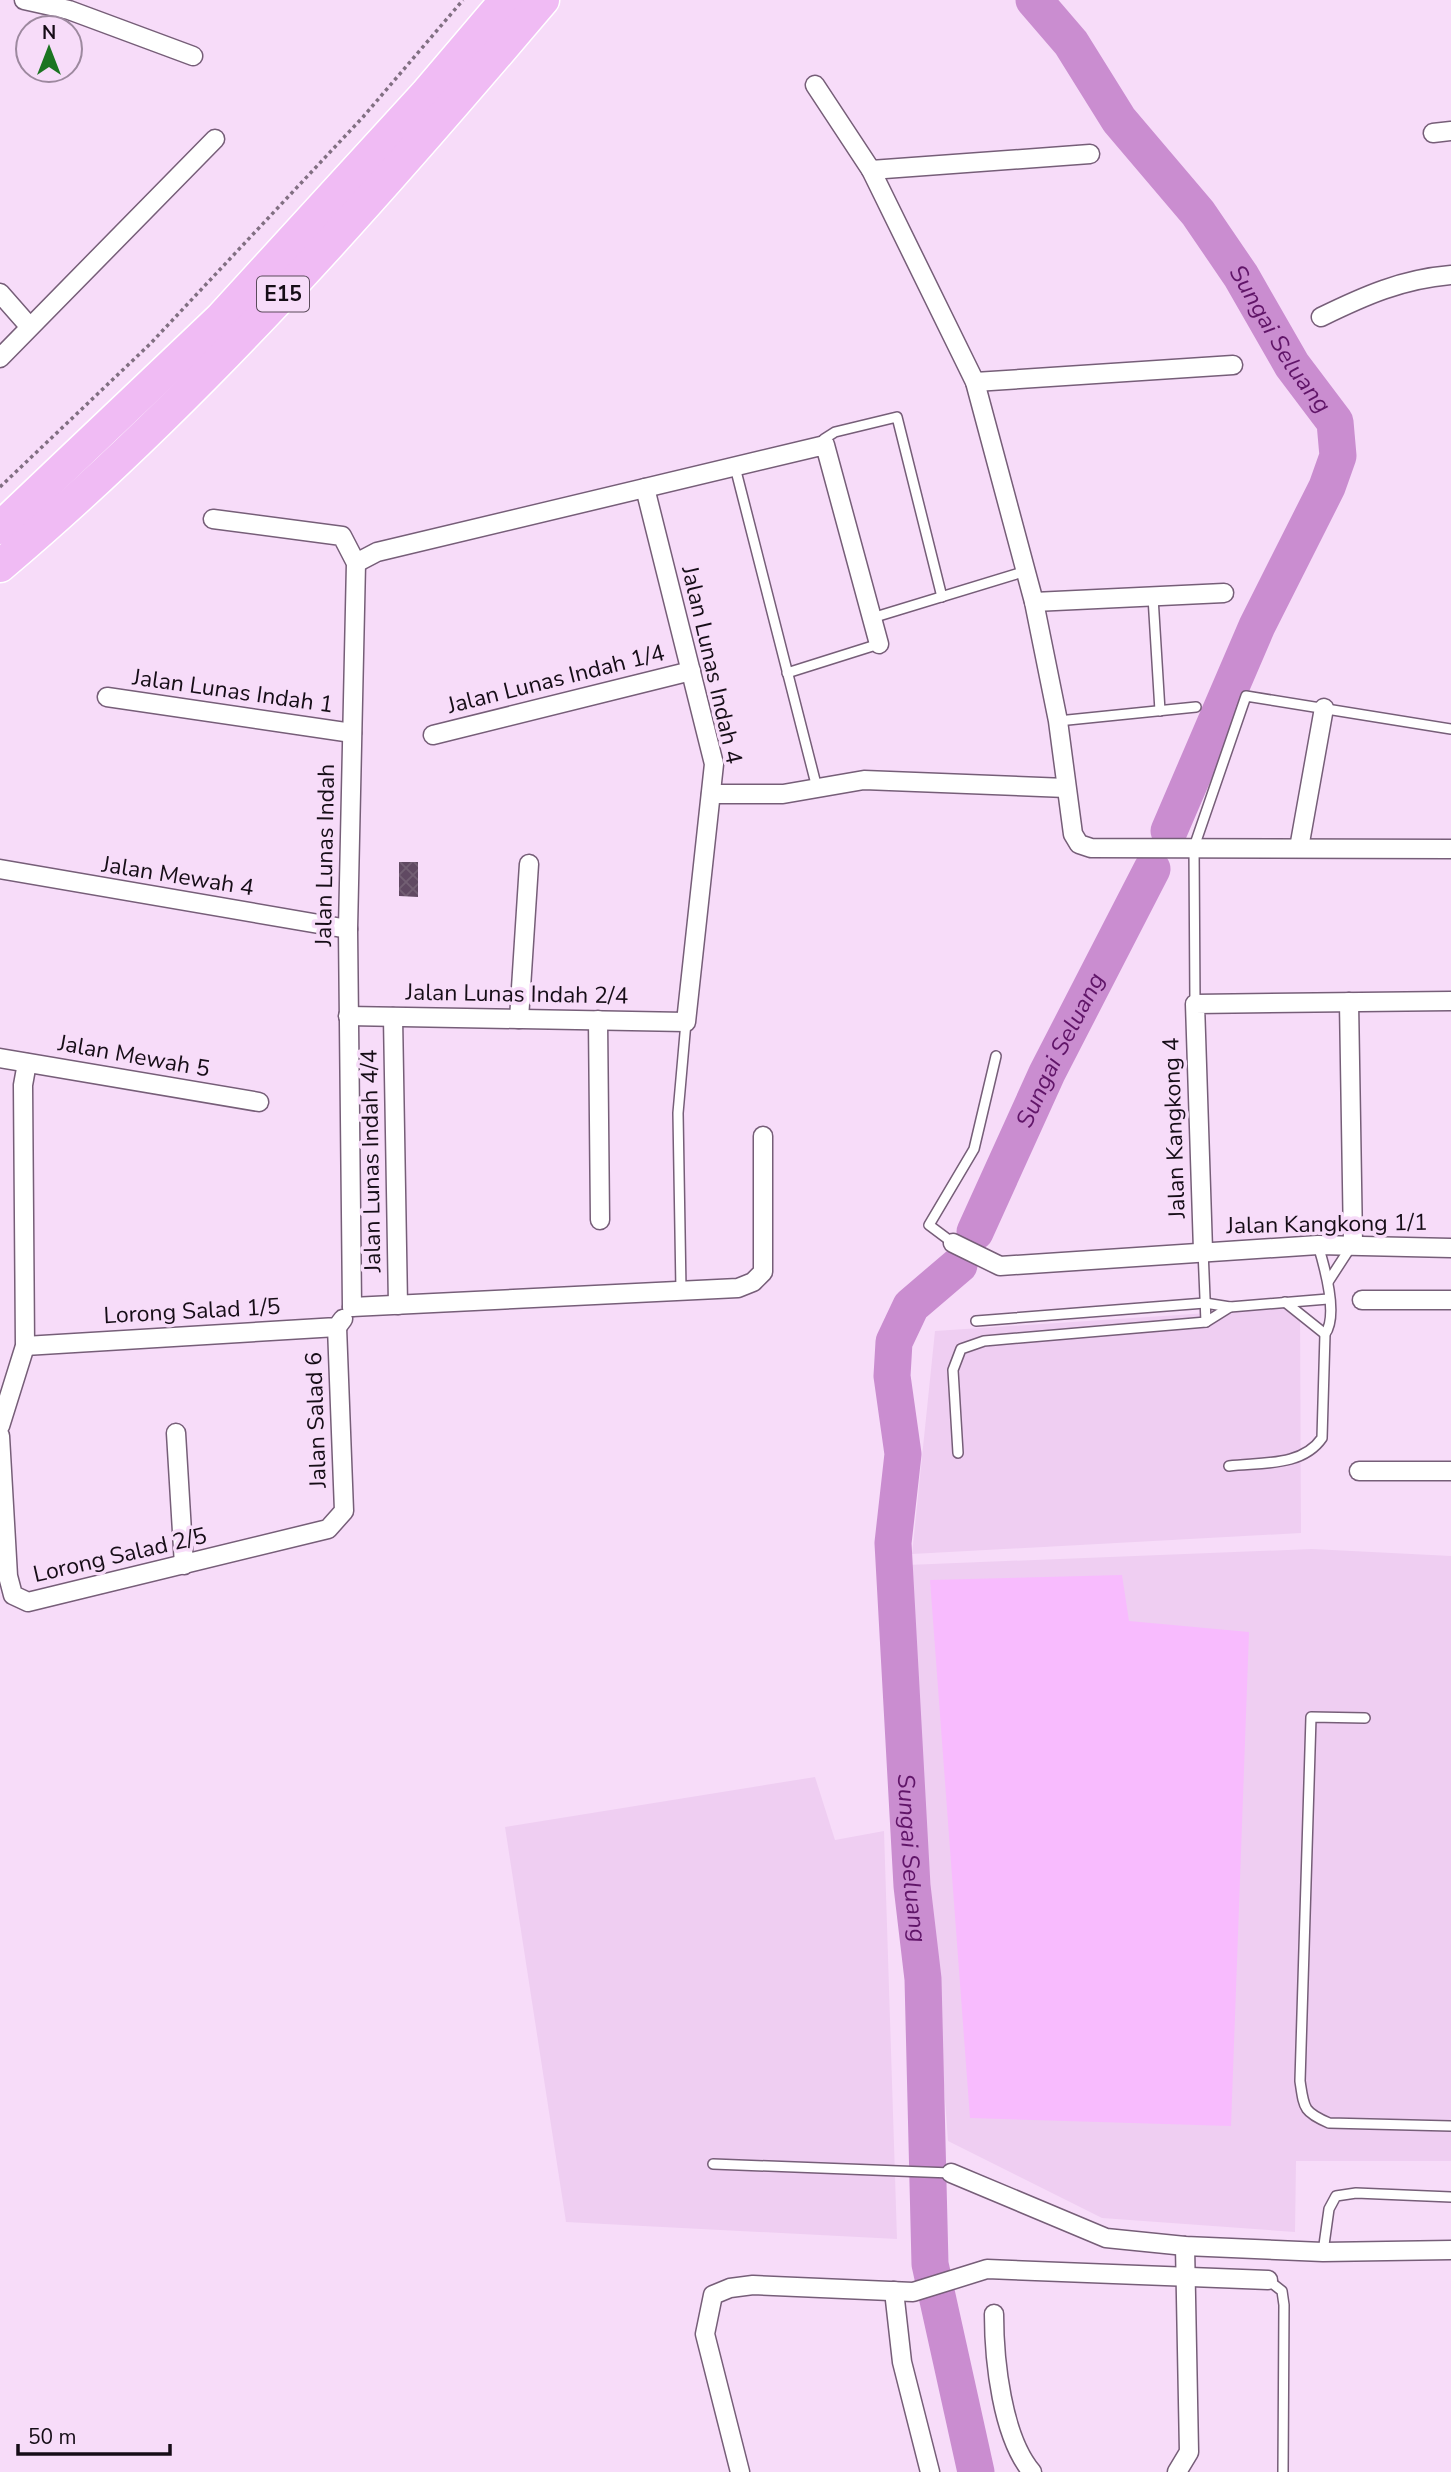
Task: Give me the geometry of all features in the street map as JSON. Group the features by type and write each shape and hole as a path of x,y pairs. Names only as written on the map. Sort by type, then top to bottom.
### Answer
{"highway":[{"name":"E15","path":"0,528 221,318 426,94 506,0"},
{"name":"E15","path":"0,566 215,366 353,220 543,0"}],"street":[{"path":"24,0 69,10 194,56"},
{"path":"815,85 871,170 975,382 1034,602 1058,721 1073,834 1079,844 1091,848 1186,846 1451,849"},
{"path":"0,358 215,139"},
{"path":"871,170 1090,154"},
{"path":"1321,317 1383,287 1451,275"},
{"path":"0,293 29,326"},
{"path":"975,382 1234,365"},
{"path":"213,519 342,536 355,563 377,552 825,445 879,644"},
{"name":"Jalan Lunas Indah 4","path":"645,488 714,764 686,1022"},
{"name":"Jalan Lunas Indah","path":"352,1307 348,929 355,563"},
{"path":"1034,602 1224,593"},
{"name":"Jalan Lunas Indah 1/4","path":"433,735 691,671"},
{"name":"Jalan Lunas Indah 1","path":"107,697 352,733"},
{"path":"1299,848 1324,708"},
{"path":"712,793 783,793 864,780 1066,788"},
{"path":"519,1019 529,864"},
{"name":"Jalan Mewah 4","path":"0,869 348,929"},
{"path":"1195,1004 1451,1001"},
{"path":"1349,1002 1353,1243"},
{"name":"Jalan Kangkong 4","path":"1195,1004 1203,1250"},
{"name":"Jalan Lunas Indah 2/4","path":"348,1016 686,1022"},
{"name":"Jalan Lunas Indah 4/4","path":"393,1017 398,1305"},
{"path":"598,1020 600,1220"},
{"name":"Jalan Mewah 5","path":"0,1058 259,1102"},
{"path":"0,1426 25,1346 23,1085 27,1063"},
{"path":"337,1327 352,1307 738,1288 753,1282 763,1272 763,1136"},
{"name":"Jalan Kangkong 1/1","path":"953,1243 978,1258 1000,1266 1203,1250 1353,1243 1451,1248"},
{"path":"1362,1300 1451,1300"},
{"name":"Lorong Salad 1/5","path":"25,1346 337,1327"},
{"name":"Jalan Salad 6","path":"337,1327 344,1511"},
{"path":"176,1433 184,1565"},
{"name":"Lorong Salad 2/5","path":"0,1436 8,1576 13,1595 29,1602 328,1529 344,1511"},
{"path":"1359,1471 1451,1471"},
{"path":"951,2173 1106,2238 1185,2246 1323,2252 1451,2250"},
{"path":"1177,2472 1189,2452 1185,2246"},
{"path":"740,2472 705,2334 713,2295 730,2288 753,2285 913,2292 987,2269 1268,2280"},
{"path":"894,2291 902,2361 930,2472"},
{"path":"994,2314 994,2344 1012,2438 1020,2458 1032,2472"}],"lane":[{"path":"825,445 824,439 835,432 897,416 942,597"},
{"path":"735,467 817,788"},
{"path":"872,618 1026,571"},
{"path":"1153,597 1160,711"},
{"path":"788,673 879,644"},
{"path":"1195,1004 1186,846 1246,696 1451,729"},
{"path":"1058,721 1196,707"},
{"path":"681,1290 678,1113 686,1022"},
{"path":"953,1243 929,1225 974,1149 996,1056"},
{"path":"1328,1282 1353,1243"},
{"path":"1230,1466 1301,1458 1314,1450 1322,1438 1325,1334 1329,1327 1328,1282 1318,1245"},
{"path":"1203,1250 1206,1322"},
{"path":"976,1321 1205,1303 1230,1307 1328,1299"},
{"path":"1285,1302 1325,1334"},
{"path":"958,1452 953,1370 961,1349 984,1341 1206,1322 1230,1307"},
{"path":"1365,1718 1311,1717 1300,2081 1303,2106 1312,2116 1329,2123 1451,2126"},
{"path":"713,2164 951,2173"},
{"path":"1323,2252 1329,2209 1336,2196 1356,2193 1451,2197"},
{"path":"1268,2280 1282,2291 1284,2305 1283,2472"}],"path":[{"path":"0,487 152,343 363,117 463,0"}],"shaded area":[{"path":"1300,1307 1301,1533 912,1554 935,1331"},
{"path":"1312,1549 1451,1556 1451,2161 1296,2161 1295,2232 1102,2218 948,2141 907,1565"},
{"path":"1122,1575 1129,1621 1249,1632 1231,2126 970,2118 930,1580"},
{"path":"815,1777 835,1840 884,1831 897,2239 566,2222 505,1827"}],"building":[{"path":"399,862 418,862 418,897 399,896"}],"waterway":[{"name":"Sungai Seluang","path":"1034,0 1071,43 1119,120 1198,213 1241,276 1292,365 1335,422 1338,456 1327,487 1257,626 1169,831"},
{"name":"Sungai Seluang","path":"975,1232 1047,1073 1152,869"},
{"name":"Sungai Seluang","path":"959,1265 911,1306 894,1342 892,1376 903,1454 893,1543 912,1886 923,1979 930,2264 976,2472"}]}
